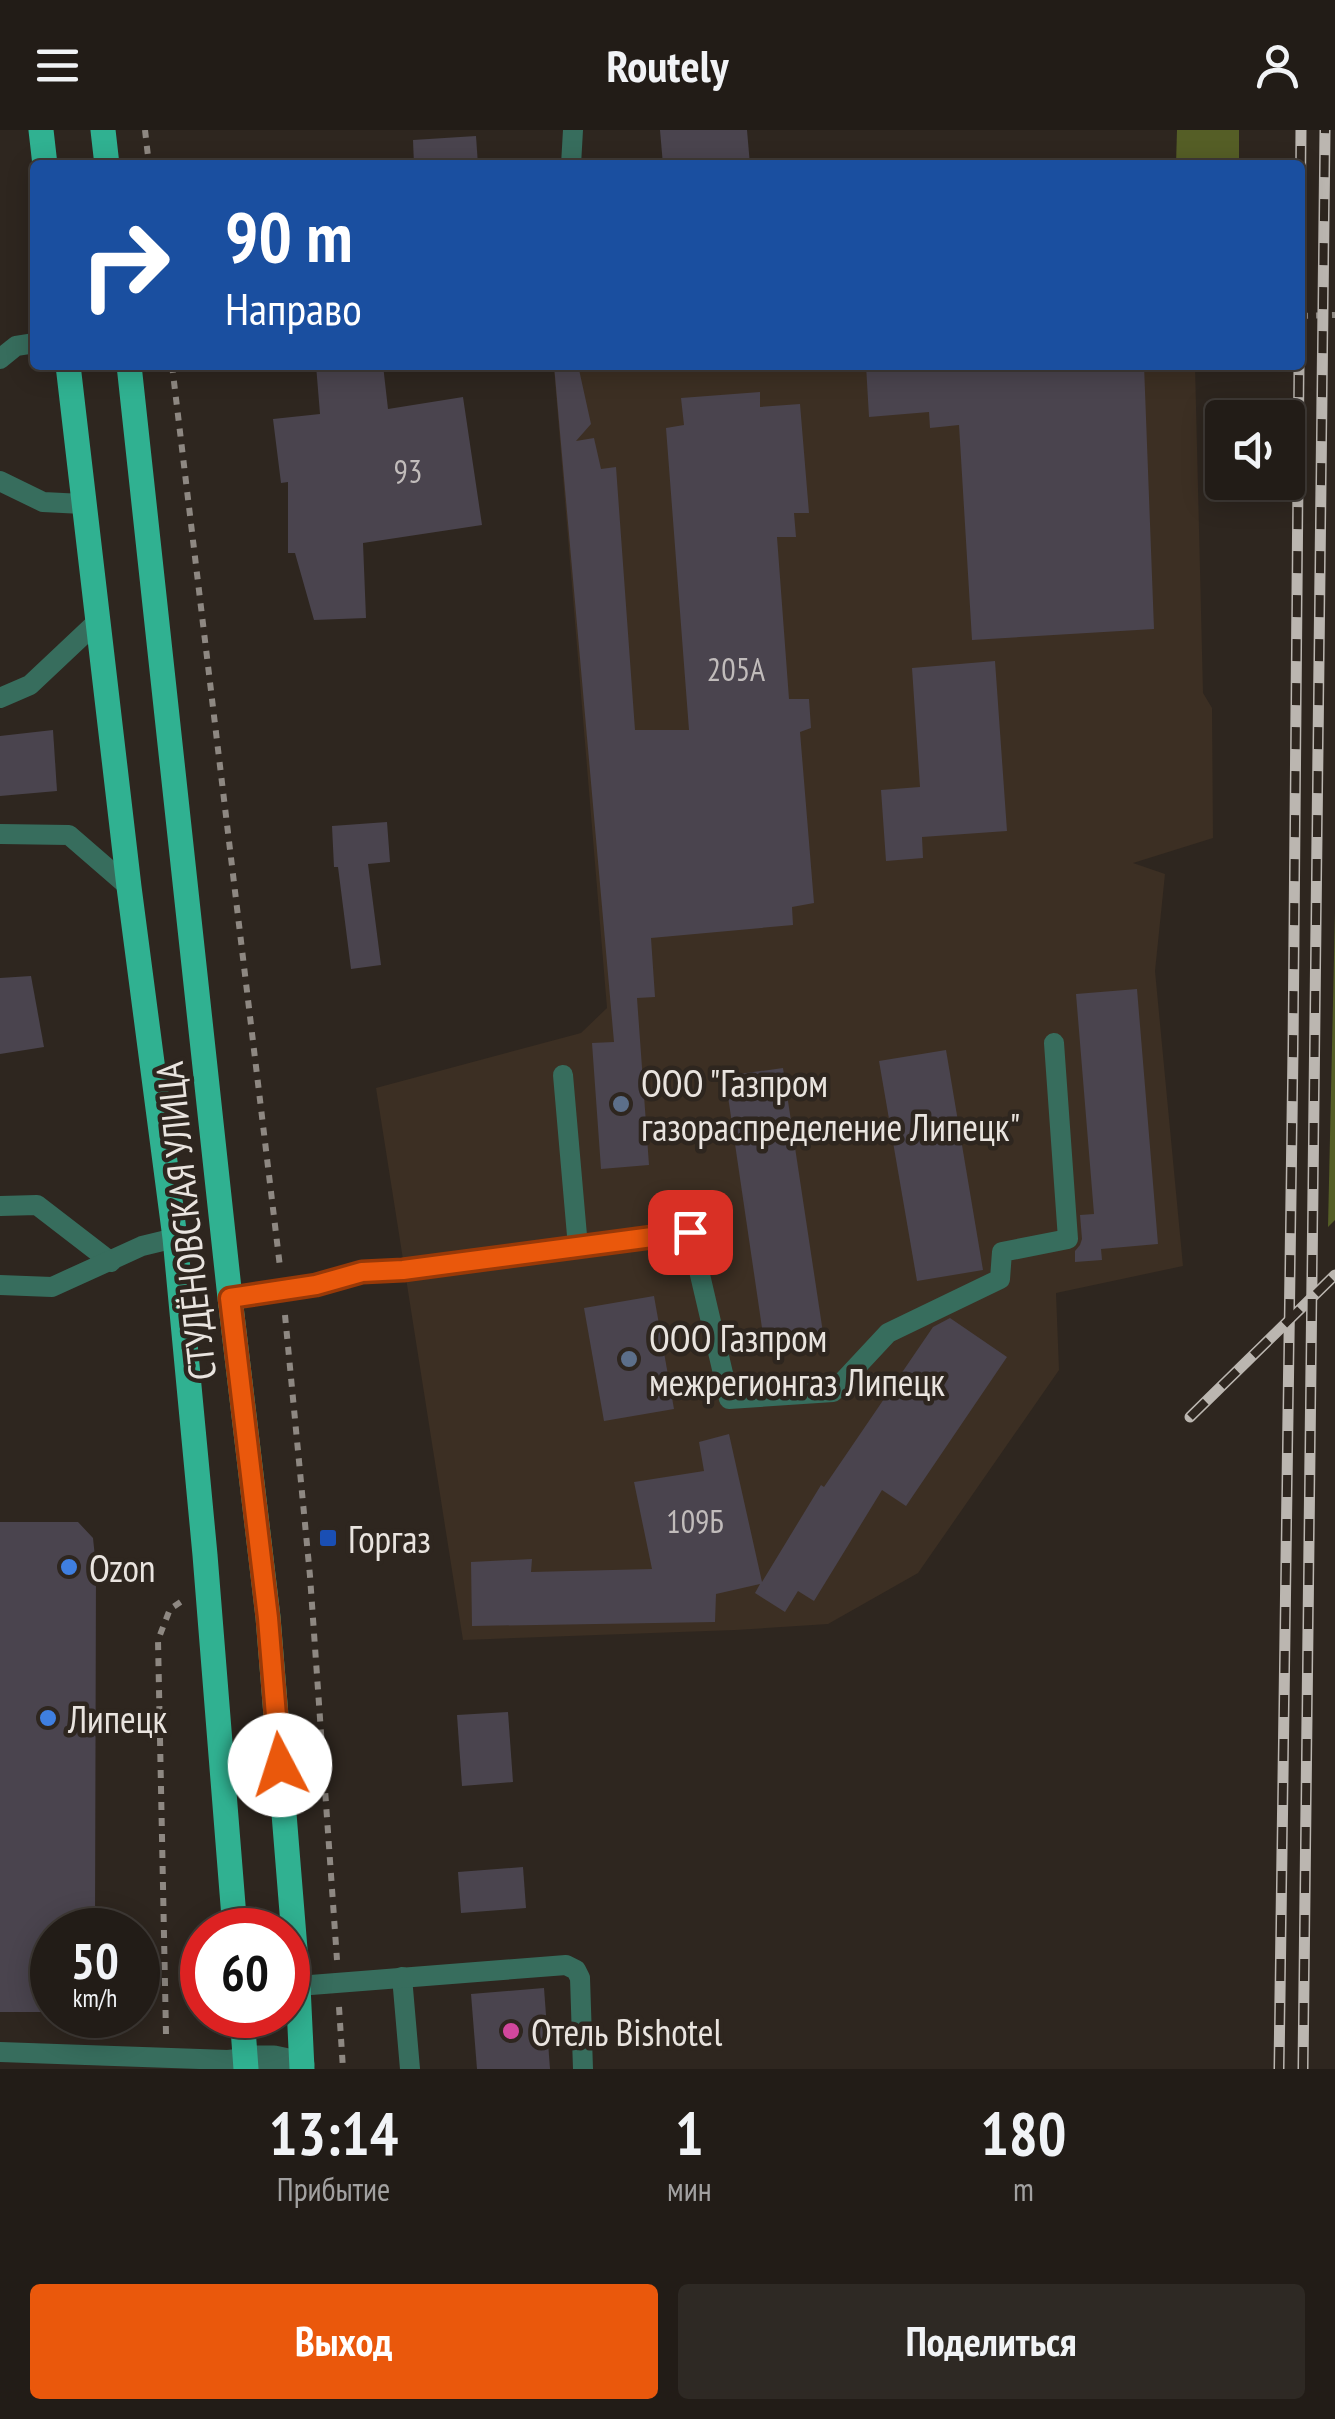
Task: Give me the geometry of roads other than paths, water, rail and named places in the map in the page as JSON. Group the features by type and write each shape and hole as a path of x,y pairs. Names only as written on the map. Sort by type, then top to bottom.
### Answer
{"main road":[{"path":"42,130 45,160"},
{"path":"103,130 106,160"},
{"name":"СТУДЁНОВСКАЯ УЛИЦА","path":"69,370 175,1238 206,1554 233,1908"},
{"name":"СТУДЁНОВСКАЯ УЛИЦА","path":"129,370 268,1618 292,1908"},
{"path":"241,2065 242,2038"},
{"name":"СТУДЁНОВСКАЯ УЛИЦА","path":"301,2038 302,2066"}],"street":[{"path":"241,2065 274,2058 302,2066"}],"lane":[{"path":"570,160 573,130"},
{"path":"0,359 16,346 30,344"},
{"path":"0,480 43,502 82,504"},
{"path":"0,698 30,686 99,620"},
{"path":"0,834 68,835 129,887"},
{"path":"230,1298 316,1285 362,1272 690,1232 729,1400 833,1392 888,1333 1000,1279 1002,1252 1068,1239 1054,1042"},
{"path":"563,1074 578,1247"},
{"path":"0,1206 37,1205 110,1262"},
{"path":"0,1285 52,1287 142,1246 175,1238"},
{"path":"310,1985 566,1965 576,1970 580,1978 583,2069"},
{"path":"402,1977 410,2069"},
{"path":"0,2052 173,2058 241,2065"}],"railway":[{"path":"1301,130 1301,160"},
{"path":"1303,2069 1325,130"},
{"path":"1279,2069 1299,370"},
{"path":"1190,1417 1335,1275"}],"place":[{"name":"ООО \"Газпром газораспределение Липецк\"","path":"621,1104"},
{"name":"ООО Газпром межрегионгаз Липецк","path":"629,1359"},
{"name":"Горгаз","path":"328,1538"},
{"name":"Ozon","path":"69,1567"},
{"name":"Липецк","path":"48,1718"},
{"name":"Отель Bishotel","path":"511,2031"}]}
